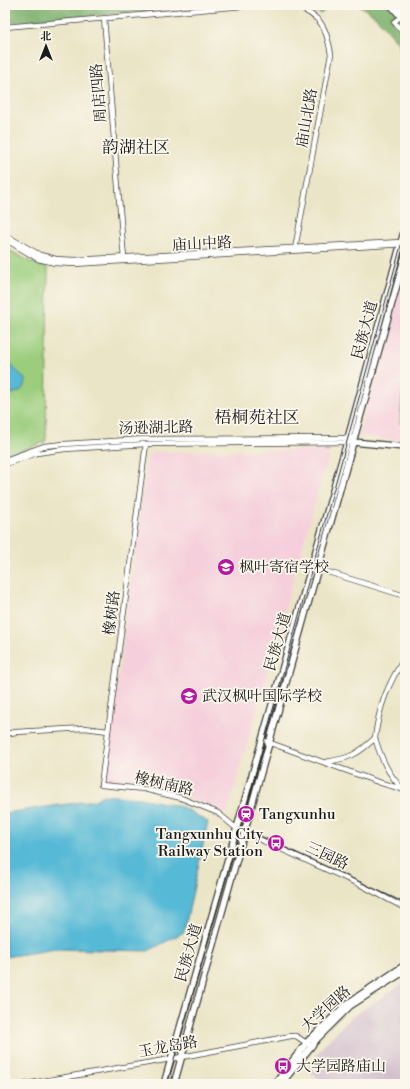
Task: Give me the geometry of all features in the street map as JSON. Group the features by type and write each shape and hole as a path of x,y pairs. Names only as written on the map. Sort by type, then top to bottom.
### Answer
{"highway":[{"path":"391,5 403,18"},
{"path":"399,5 403,18"}],"main road":[{"name":"民族大道","path":"174,1084 318,570 403,243 405,228"},
{"name":"民族大道","path":"164,1084 311,568 351,440 405,256"},
{"name":"汤逊湖北路","path":"351,440 405,446"},
{"name":"大学园路","path":"275,1084 309,1044 348,1003 405,965"},
{"name":"大学园路","path":"281,1084 309,1044 350,1006 405,971"}],"street":[{"path":"5,27 255,5"},
{"name":"庙山北路","path":"294,5 310,12 321,22 328,40 330,54 317,134 295,249"},
{"name":"周店四路","path":"104,18 124,259"},
{"path":"403,18 394,22 405,34"},
{"name":"庙山中路","path":"5,235 40,255 56,259 74,260 124,259 403,243"},
{"name":"庙山中路","path":"5,240 38,258 55,263 74,264 124,259"},
{"name":"汤逊湖北路","path":"5,460 44,446 146,439 351,440"},
{"name":"汤逊湖北路","path":"5,464 37,453 65,449 146,444 351,440"},
{"name":"橡树路","path":"101,785 146,444"},
{"path":"311,568 405,596"},
{"path":"405,657 394,675 382,701 375,738 386,767 395,781 405,790"},
{"path":"5,734 85,728 108,731"},
{"path":"324,762 346,759 363,750 375,738"},
{"path":"262,740 405,790"},
{"name":"橡树南路","path":"101,785 144,789 181,798 218,813 237,829"},
{"name":"三园路","path":"237,829 363,886 405,908"},
{"name":"玉龙岛路","path":"26,1084 172,1059 291,1036 296,1036 309,1044"}],"shaded area":[{"path":"405,267 405,441 358,436"},
{"name":"武汉枫叶国际学校","path":"330,450 227,814 181,794 160,789 105,781 147,458 153,452"},
{"path":"405,982 405,1084 314,1084 318,1078 306,1069 323,1046 349,1019"}],"green space":[{"path":"5,5 215,5 5,23"},
{"path":"306,5 330,5 321,14"},
{"path":"359,5 405,5 405,72 402,67 399,44 377,18"},
{"path":"5,248 29,261 48,268 46,439 45,442 5,456"},
{"path":"405,379 405,424 400,423"}],"water":[{"path":"5,353 10,364 25,379 23,387 16,393 5,394"},
{"path":"103,795 140,798 182,807 208,822 184,932 148,951 56,949 5,957 5,813 95,800"}],"tram line":[{"path":"256,834 405,903"}],"railway":[{"path":"167,1084 245,811 405,231"}],"place":[{"name":"枫叶寄宿学校","path":"226,567"},
{"name":"武汉枫叶国际学校","path":"189,696"},
{"name":"Tangxunhu","path":"246,814"},
{"name":"Tangxunhu City Railway Station","path":"276,843"},
{"name":"大学园路庙山","path":"283,1066"}],"district":[{"name":"韵湖社区","path":"136,148"},
{"name":"梧桐苑社区","path":"257,418"}]}
